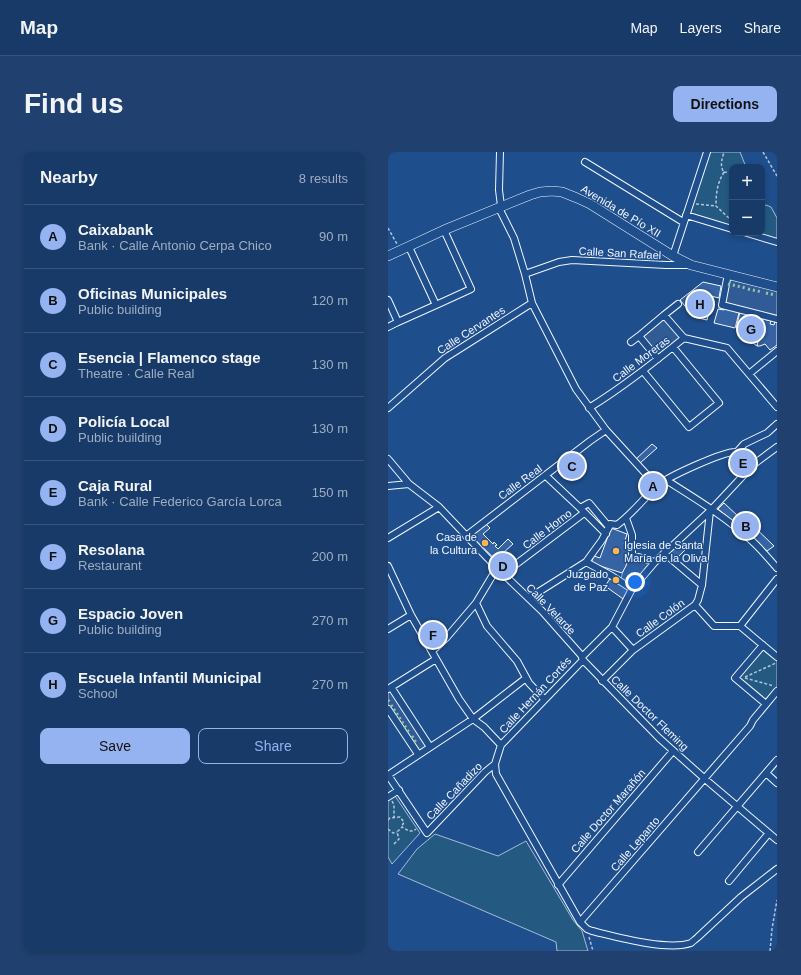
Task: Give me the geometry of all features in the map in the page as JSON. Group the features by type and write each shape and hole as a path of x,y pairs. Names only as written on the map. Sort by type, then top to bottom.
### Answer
{"main road":[{"name":"Avenida de Pío XII","path":"388,256 444,230 540,192 562,192 590,204 673,256 691,265 777,287"}],"street":[{"path":"500,152 500,207 514,238 532,303 576,389 606,430 657,486"},
{"path":"673,256 707,152"},
{"path":"585,162 683,222"},
{"path":"686,215 729,227"},
{"path":"388,328 471,289 444,230"},
{"path":"757,236 777,242"},
{"path":"409,246 436,305"},
{"name":"Calle San Rafael","path":"525,274 559,262 572,260 691,265"},
{"path":"727,279 722,305 777,319"},
{"path":"388,300 398,322"},
{"name":"Calle Cervantes","path":"388,408 445,358 532,303"},
{"path":"631,342 678,304"},
{"path":"664,315 684,338"},
{"path":"639,336 658,359"},
{"name":"Calle Moreras","path":"589,408 644,371 684,338 727,348 777,407"},
{"path":"644,371 689,427 719,403 674,347"},
{"path":"749,374 777,351"},
{"path":"737,452 744,444 767,432 777,424"},
{"name":"Calle Real","path":"466,536 503,506 546,476 590,440 606,430"},
{"name":"Calle Hernán Cortés","path":"501,745 612,627 632,589 655,562 711,510 754,464 777,447"},
{"path":"529,598 586,562 606,534 610,524 617,525 626,518 657,486 666,480 721,455 731,452 742,454 754,464"},
{"name":"Calle Velarde","path":"388,459 409,484 439,507 497,568 529,598 581,655 582,658"},
{"path":"546,476 606,534"},
{"path":"666,480 711,510 753,542 777,568"},
{"path":"388,486 409,484"},
{"path":"582,511 589,503 609,527"},
{"path":"388,538 439,507"},
{"name":"Calle Colón","path":"602,681 633,650 695,605 702,585 711,510"},
{"name":"Calle Horno","path":"503,574 582,511"},
{"path":"626,518 632,535 632,555 655,562"},
{"path":"664,553 702,585"},
{"path":"586,562 616,578 632,589"},
{"path":"388,566 411,615 459,699 473,719 484,727 501,745 495,764 496,774 558,885 580,922 587,929 645,943 666,946 690,943 741,897 777,870"},
{"path":"432,652 476,603 497,568"},
{"path":"740,626 777,579"},
{"path":"476,603 487,626 517,661 526,678 544,699"},
{"path":"695,605 714,626 740,626 777,657"},
{"path":"388,629 411,615"},
{"path":"612,627 633,650"},
{"path":"763,645 735,678 766,704"},
{"name":"Calle Doctor Fleming","path":"582,658 602,681 673,751 777,840"},
{"path":"430,747 389,688 436,659"},
{"path":"389,798 399,790 388,775 473,719 526,678"},
{"name":"Calle Lepanto","path":"580,922 705,779 750,726 753,720 777,691"},
{"path":"388,709 418,754"},
{"name":"Calle Doctor Marañón","path":"558,885 673,751"},
{"path":"698,852 777,760"},
{"name":"Calle Cañadizo","path":"399,790 427,833 495,764"},
{"path":"766,773 777,783"},
{"path":"729,881 769,833"}],"path":[{"path":"724,152 721,161 721,167 724,172"},
{"path":"763,152 777,176"},
{"path":"716,206 718,181 724,172"},
{"path":"724,172 729,172"},
{"path":"690,203 716,206 729,218"},
{"path":"388,228 398,247"},
{"path":"777,663 744,677 777,687"},
{"path":"389,798 394,805 394,818"},
{"path":"388,820 398,816 402,818 404,822 402,827 397,832 393,833 388,829"},
{"path":"402,827 410,832 418,828"},
{"path":"394,844 399,839 397,832"},
{"path":"770,951 777,900"},
{"path":"587,929 593,951"}],"shaded area":[{"path":"707,152 740,152 745,164 729,164 729,228 686,215"},
{"path":"766,205 771,207 777,218 777,242 757,236 765,236"},
{"path":"727,279 777,291 777,319 722,305"},
{"path":"664,315 684,338 658,359 639,336"},
{"path":"629,554 655,562 632,589 620,581"},
{"path":"763,645 777,657 777,691 766,704 735,678"},
{"path":"391,687 430,747 418,754 388,709 388,689"},
{"path":"395,796 420,833 392,864 388,857 388,801"},
{"path":"435,834 498,856 526,841 573,920 582,931 588,951 557,951 556,942 398,874 417,849"}],"building":[{"path":"703,282 721,286 719,298 703,294 693,303 699,310 709,312 707,320 694,317 680,300"},
{"path":"725,308 739,313 735,328 714,323 718,309 724,310"},
{"path":"740,312 753,315 752,319 754,320 755,317 763,319 757,346 749,340 752,330 736,328"},
{"path":"763,319 771,321 770,324 774,325 775,320 777,321 777,345 770,350 765,344 757,346"},
{"path":"652,444 657,448 639,464 635,460"},
{"path":"724,503 739,517 742,515 774,546 767,551 718,509"},
{"name":"Casa de la Cultura","path":"486,524 490,528 483,534 493,544 494,542 497,545 495,546 498,549 508,539 513,544 503,553 506,556 499,563 471,536"},
{"name":"Iglesia de Santa María de la Oliva","path":"611,528 627,534 624,544 629,546 628,548 630,549 626,566 622,573 591,563 594,556 600,558"},
{"path":"679,542 686,549 676,559 669,551"},
{"path":"612,576 632,589 626,601 605,586"}],"hedge":[{"path":"728,284 746,288"},
{"path":"748,289 762,292"},
{"path":"766,293 775,295"},
{"path":"391,705 410,734"},
{"path":"412,736 416,743"}],"place":[{"name":"Escuela Infantil Municipal","path":"700,304"},
{"name":"Espacio Joven","path":"751,329"},
{"name":"Caja Rural","path":"743,463"},
{"name":"Esencia | Flamenco stage","path":"572,466"},
{"name":"Caixabank","path":"653,486"},
{"name":"Oficinas Municipales","path":"746,526"},
{"name":"Casa de la Cultura","path":"485,543"},
{"name":"Iglesia de Santa María de la Oliva","path":"616,551"},
{"name":"Policía Local","path":"503,566"},
{"name":"Juzgado de Paz","path":"616,580"},
{"name":"Resolana","path":"433,635"}]}
